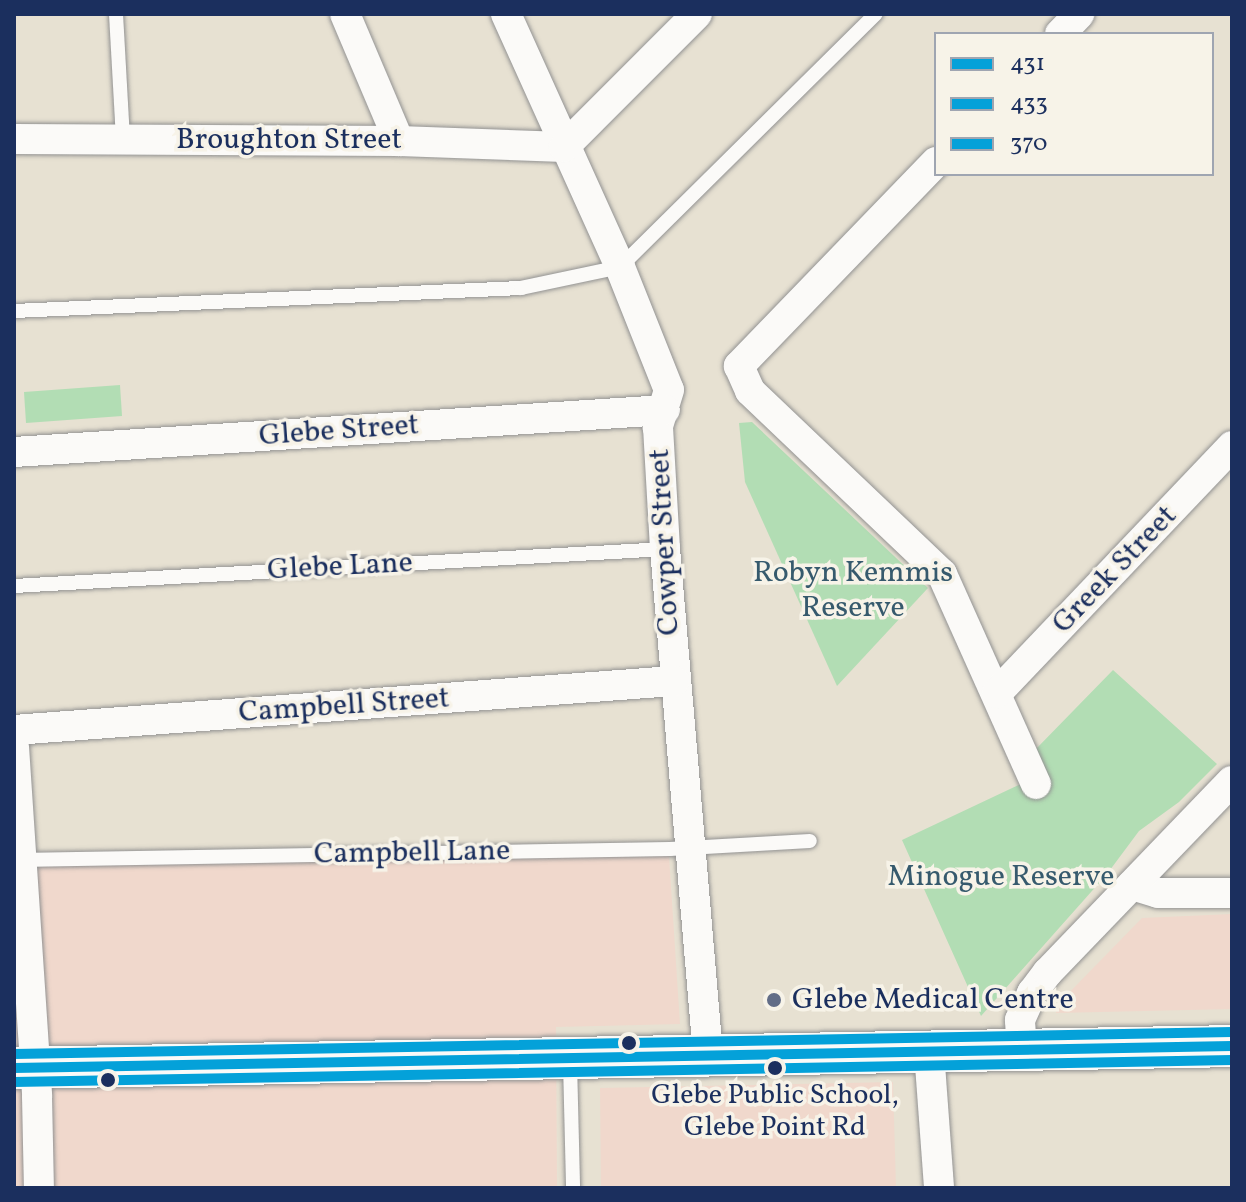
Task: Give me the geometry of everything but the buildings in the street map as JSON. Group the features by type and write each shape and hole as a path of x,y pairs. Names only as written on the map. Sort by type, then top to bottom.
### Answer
{"main road":[{"path":"24,1068 1232,1046"}],"street":[{"path":"345,14 399,141"},
{"name":"Cowper Street","path":"506,14 620,267 669,390 658,427 665,549 708,1055"},
{"path":"564,147 697,14"},
{"path":"1062,32 1079,14"},
{"name":"Broughton Street","path":"14,139 399,141 564,147"},
{"path":"934,164 739,366 750,391 942,574 1036,784"},
{"name":"Glebe Street","path":"14,452 665,410"},
{"name":"Greek Street","path":"997,693 1232,446"},
{"name":"Campbell Street","path":"14,730 674,681"},
{"path":"14,747 24,1068 39,1188"},
{"path":"1022,1050 1020,1020 1032,993 1048,972 1232,781"},
{"path":"1132,885 1158,893 1232,893"},
{"path":"929,1051 939,1188"}],"lane":[{"path":"116,14 123,139"},
{"path":"14,311 521,288 620,267 876,14"},
{"name":"Glebe Lane","path":"14,586 665,549"},
{"name":"Campbell Lane","path":"18,860 692,848 810,841"},
{"path":"570,1058 573,1188"}],"shaded area":[{"path":"669,856 680,1024 556,1027 557,1188 14,1188 14,982 28,982 22,860"},
{"path":"1232,914 1232,1009 1056,1013 1058,1004 1142,918"},
{"path":"893,1082 896,1188 601,1188 600,1088"}],"green space":[{"path":"120,385 122,416 26,423 24,392"},
{"name":"Robyn Kemmis Reserve","path":"752,422 928,588 837,686 745,482 739,423"},
{"name":"Minogue Reserve","path":"1113,670 1217,764 1179,802 1139,831 1107,874 981,1016 902,840 1025,782 1035,750"}],"transit line":[{"name":"370","path":"14,1054 1232,1032"},
{"name":"431","path":"14,1068 1232,1046"},
{"name":"433","path":"14,1082 1232,1060"}],"place":[{"name":"Glebe Medical Centre","path":"774,1000"},
{"name":"Glebe Public School, Glebe Point Rd","path":"775,1068"}]}
